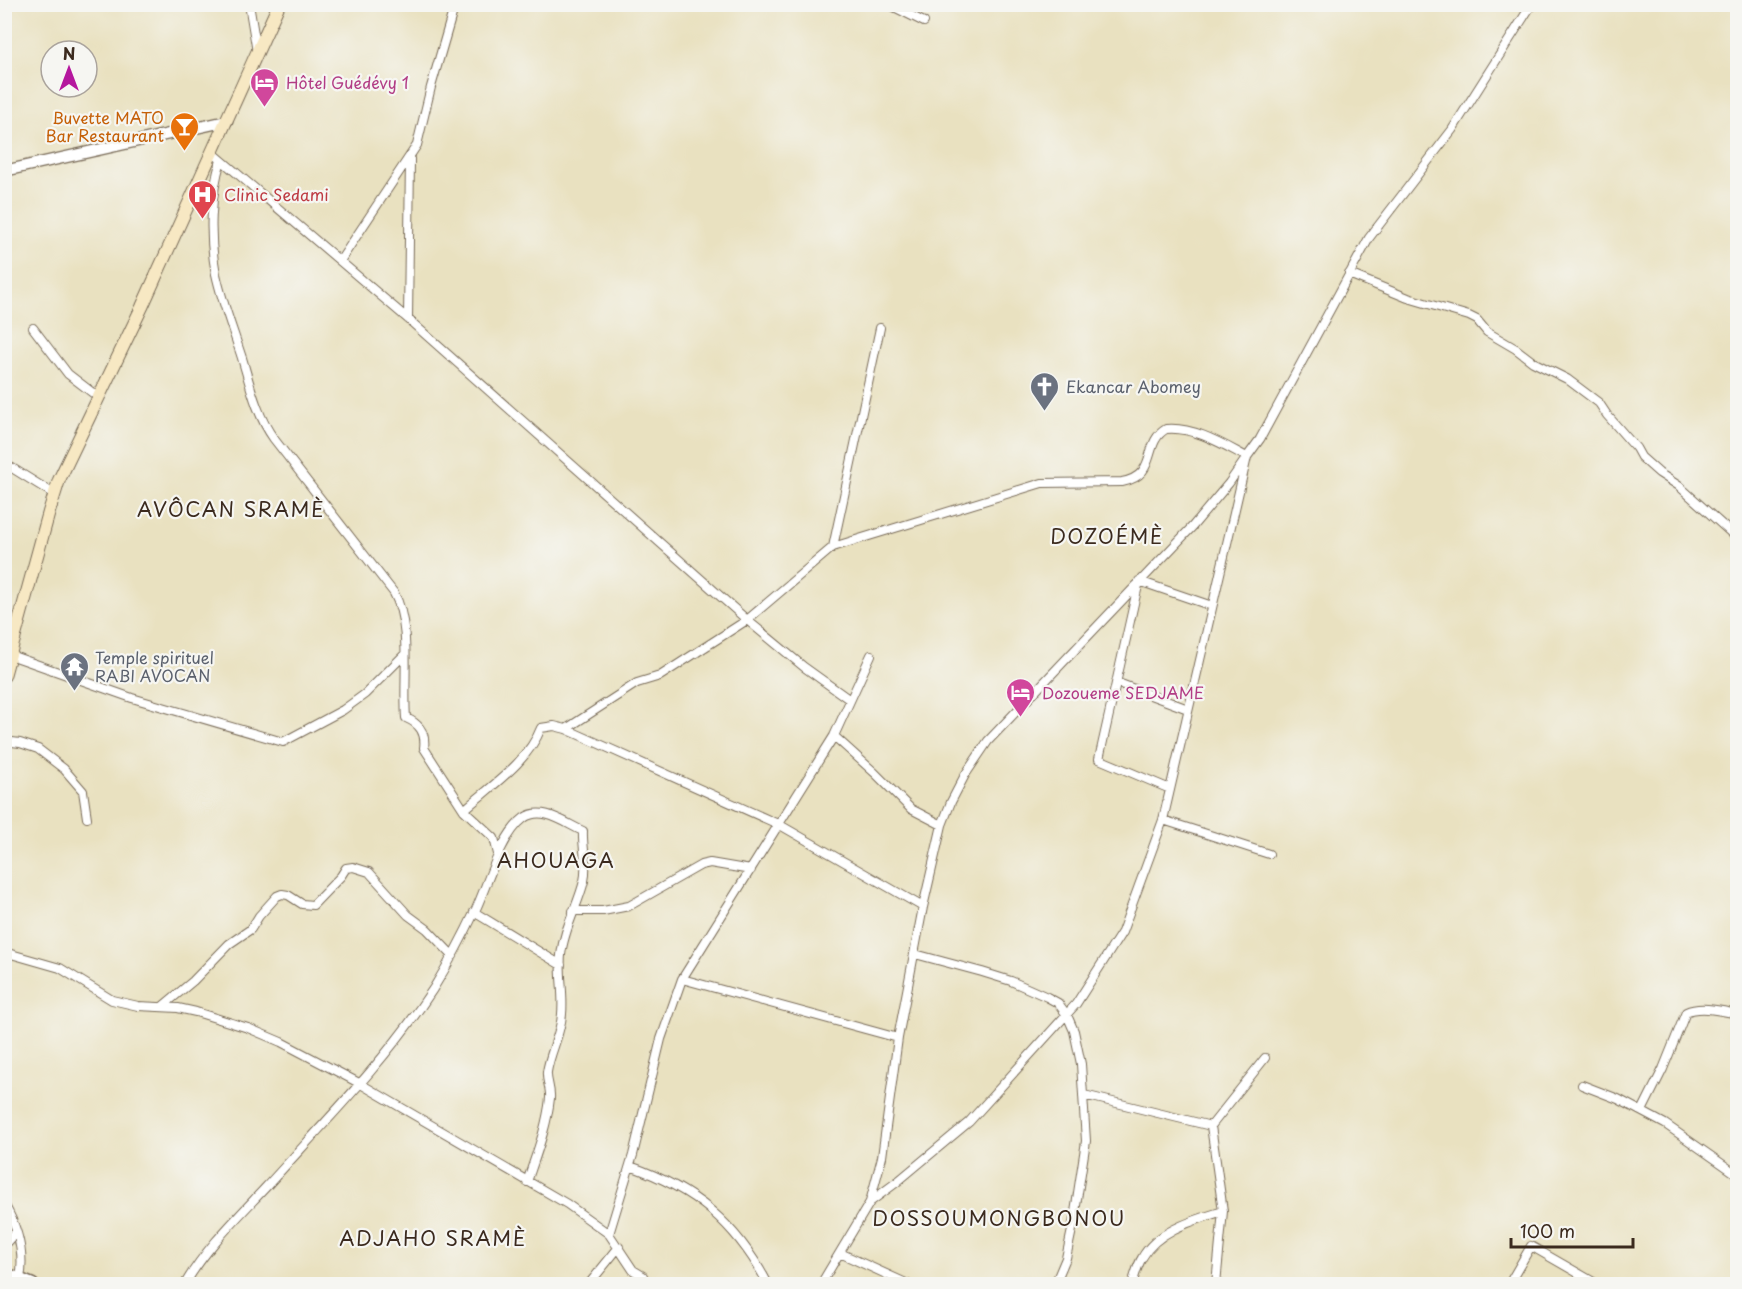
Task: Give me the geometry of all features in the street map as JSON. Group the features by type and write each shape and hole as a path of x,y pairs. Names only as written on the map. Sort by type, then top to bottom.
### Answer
{"main road":[{"path":"4,676 54,494 98,397 216,156 226,120 279,4"}],"street":[{"path":"249,4 257,52"},
{"path":"340,261 410,159 417,145 455,4"},
{"path":"888,4 924,22"},
{"path":"821,1284 870,1202 882,1156 898,1038 923,907 942,825 965,775 988,741 1192,527 1229,483 1260,440 1369,238 1452,130 1532,4"},
{"path":"4,171 226,120"},
{"path":"216,156 408,319 747,620 804,667 850,700"},
{"path":"216,156 213,255 216,276 255,401 267,430 394,593 402,612 406,718 418,723 425,738 424,748 464,810 494,838 498,857"},
{"path":"408,319 410,159"},
{"path":"1349,274 1408,298 1456,311 1477,320 1487,332 1533,362 1567,379 1599,403 1636,447 1641,457 1679,486 1737,539"},
{"path":"33,328 68,374 98,397"},
{"path":"833,548 880,328"},
{"path":"566,729 637,683 660,676 747,620 833,548 1042,483 1131,481 1145,470 1157,438 1166,429 1204,436 1247,457"},
{"path":"870,1202 969,1122 1076,1004 1122,932 1163,820 1247,457"},
{"path":"4,463 54,494"},
{"path":"1139,580 1212,606"},
{"path":"1139,580 1100,759 1170,789"},
{"path":"4,635 10,655 132,698 283,742 344,710 365,694 405,654"},
{"path":"609,1234 630,1166 661,1039 682,979 834,736 871,655"},
{"path":"1118,683 1188,709"},
{"path":"464,810 519,762 542,728 554,726 566,729 780,825 923,907"},
{"path":"834,736 911,810 942,825"},
{"path":"4,741 38,749 64,769 83,791 87,818"},
{"path":"185,1284 218,1240 359,1083 431,991 453,956 505,840 527,816 548,814 583,831 582,848 586,872 563,942 561,965 563,1012 547,1074 550,1103 527,1182"},
{"path":"1163,820 1269,854"},
{"path":"573,911 603,911 629,906 701,864 710,863 751,870"},
{"path":"163,1006 193,981 229,944 251,929 277,896 288,895 302,903 313,905 346,868 353,867 369,872 408,915 427,929 453,956"},
{"path":"474,912 561,965"},
{"path":"4,952 60,969 112,1000 138,1006 163,1006 196,1011 248,1028 281,1042 359,1083 567,1204 609,1234 633,1270 643,1276 645,1284"},
{"path":"915,954 1011,981 1058,1003 1067,1015 1079,1045 1086,1140 1077,1203 1065,1258 1055,1284"},
{"path":"682,979 898,1038"},
{"path":"1642,1111 1663,1069 1686,1012 1700,1009 1737,1014"},
{"path":"1216,1284 1223,1211 1211,1126 1265,1058"},
{"path":"1582,1085 1642,1111 1688,1138 1737,1175"},
{"path":"1084,1095 1211,1126"},
{"path":"630,1166 673,1183 726,1222 742,1242 768,1284"},
{"path":"4,1204 14,1219 23,1254 20,1279"},
{"path":"1132,1284 1142,1258 1158,1239 1223,1211"},
{"path":"4,1245 16,1232"},
{"path":"1509,1284 1531,1246 1597,1284"},
{"path":"589,1284 619,1247"},
{"path":"840,1253 908,1284"},
{"path":"4,1272 33,1284"}],"place":[{"name":"Hôtel Guédévy 1","path":"265,108"},
{"name":"Buvette MATO Bar Restaurant","path":"185,152"},
{"name":"Clinic Sedami","path":"203,220"},
{"name":"Ekancar Abomey","path":"1045,412"},
{"name":"Temple spirituel RABI AVOCAN","path":"74,692"},
{"name":"Dozoueme SEDJAME","path":"1021,718"}],"district":[{"name":"AVÔCAN SRAMÈ","path":"231,509"},
{"name":"DOZOÉMÈ","path":"1107,536"},
{"name":"AHOUAGA","path":"556,860"},
{"name":"DOSSOUMONGBONOU","path":"999,1218"},
{"name":"ADJAHO SRAMÈ","path":"433,1238"}]}
